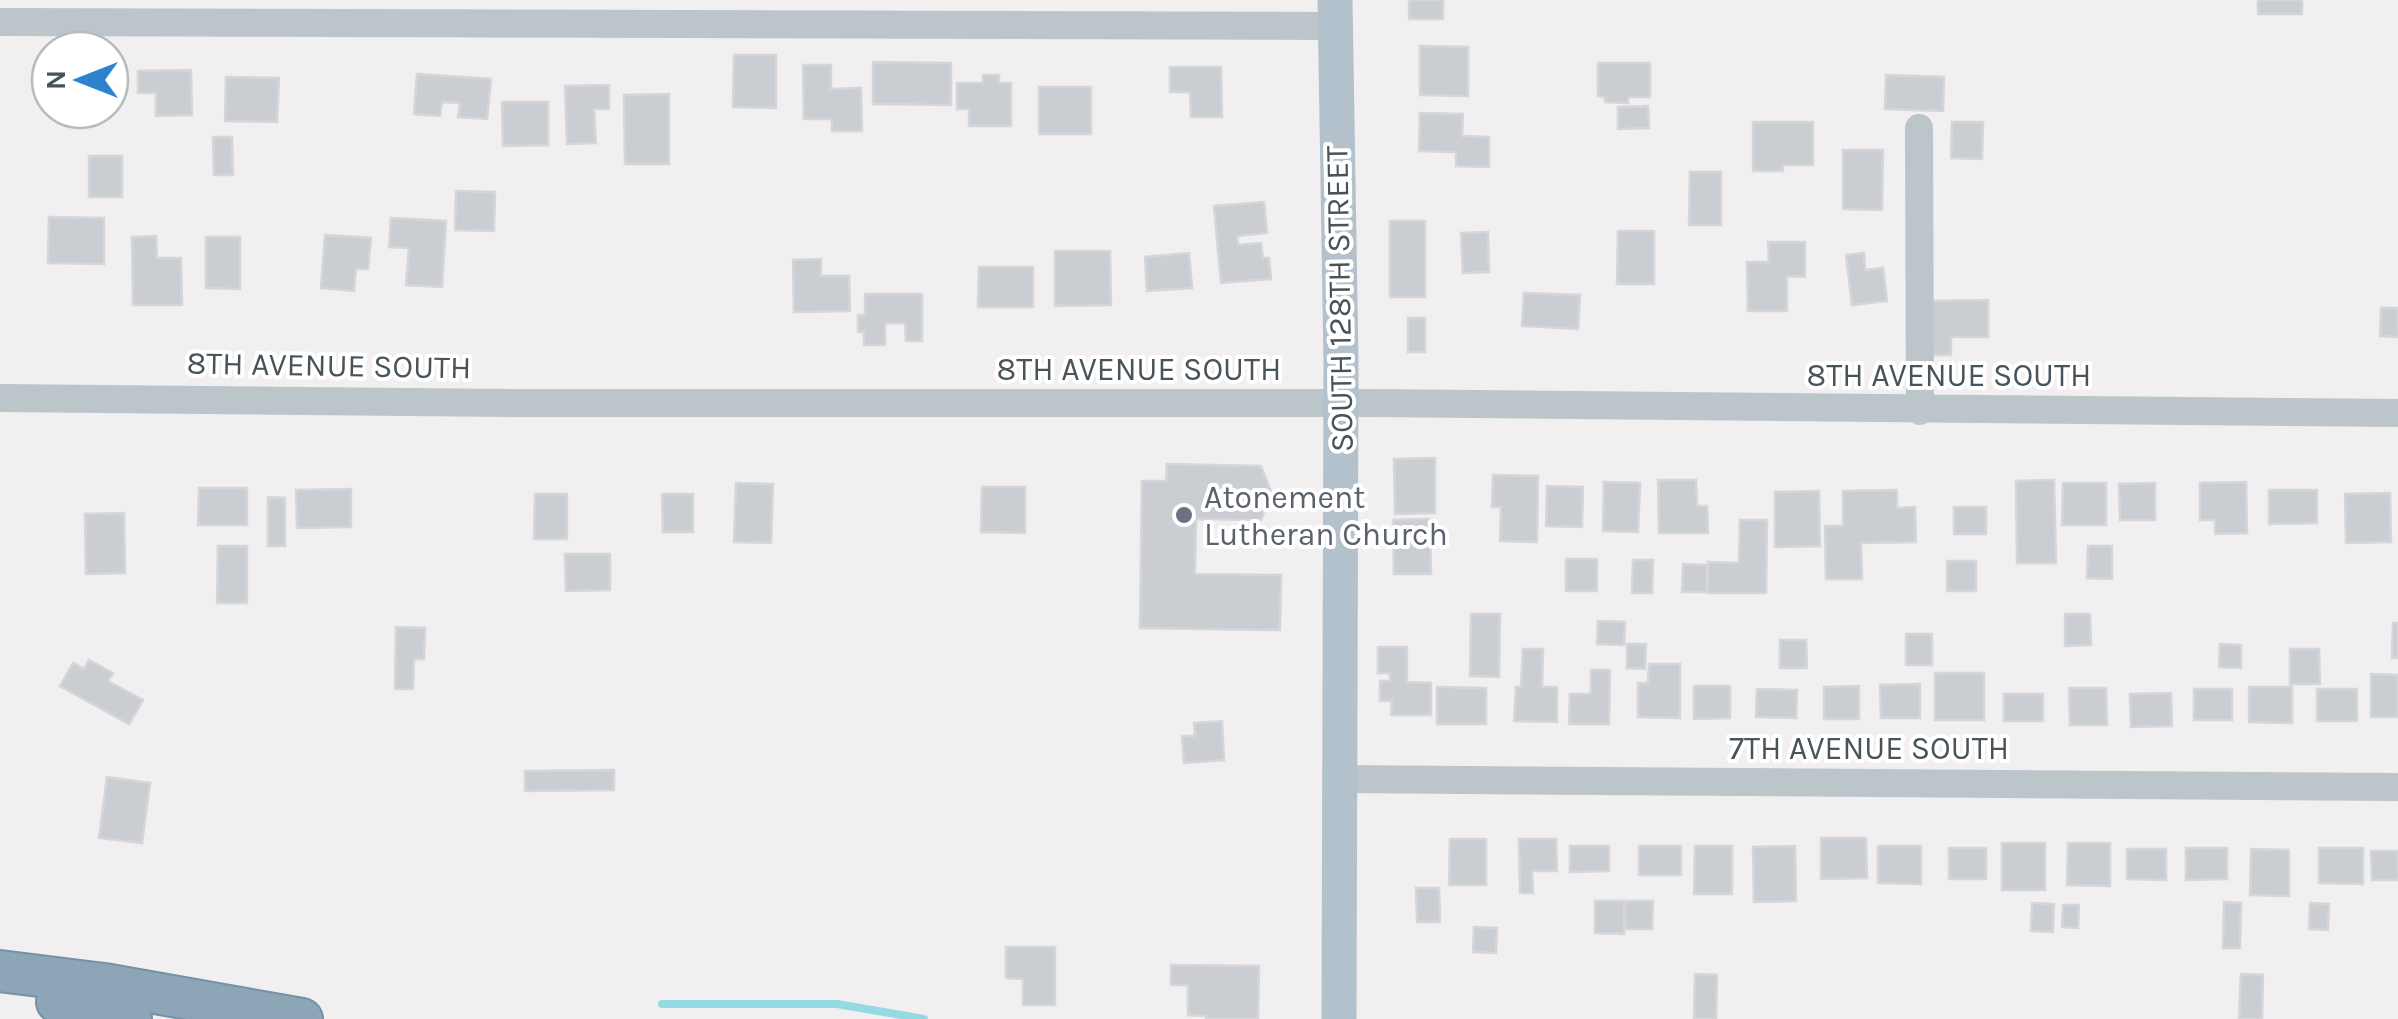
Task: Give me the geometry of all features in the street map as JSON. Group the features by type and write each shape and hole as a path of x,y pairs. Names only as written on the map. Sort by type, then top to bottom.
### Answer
{"highway":[{"path":"0,971 104,984 302,1019"},
{"path":"0,988 131,1019"}],"main road":[{"name":"SOUTH 128TH STREET","path":"1335,13 1341,404 1339,1019"}],"street":[{"path":"0,22 1335,13"},
{"path":"1919,128 1920,411"},
{"name":"8TH AVENUE SOUTH","path":"0,398 2398,413"},
{"name":"7TH AVENUE SOUTH","path":"1340,779 2398,787"}],"building":[{"path":"1409,0 1443,0 1443,19 1409,19"},
{"path":"2258,0 2302,0 2302,14 2258,14"},
{"path":"1420,46 1468,47 1468,96 1420,95"},
{"path":"734,55 776,55 776,108 733,107"},
{"path":"873,62 951,63 951,105 873,104"},
{"path":"1598,63 1650,63 1650,97 1628,97 1628,103 1605,102 1605,97 1598,96"},
{"path":"803,65 831,65 831,89 861,88 862,131 832,131 832,119 804,119"},
{"path":"1170,67 1221,67 1222,117 1191,117 1190,92 1170,92"},
{"path":"191,70 192,115 156,116 156,93 138,93 138,71"},
{"path":"417,74 491,79 487,119 458,117 460,103 442,102 440,116 414,114"},
{"path":"983,75 999,75 999,83 1011,83 1011,126 969,126 969,109 957,109 957,83 983,83"},
{"path":"1886,75 1944,77 1943,111 1885,109"},
{"path":"226,77 279,78 277,122 225,121"},
{"path":"609,85 609,109 594,109 596,143 567,144 565,86"},
{"path":"1039,87 1091,87 1091,134 1039,134"},
{"path":"669,94 669,164 625,164 624,95"},
{"path":"502,102 548,102 548,145 503,146"},
{"path":"1648,106 1649,128 1618,129 1618,107"},
{"path":"1420,113 1463,114 1462,136 1489,137 1489,167 1456,166 1456,152 1419,151"},
{"path":"1753,122 1813,122 1813,165 1753,171"},
{"path":"1952,122 1983,122 1982,159 1951,158"},
{"path":"213,137 232,137 233,175 214,175"},
{"path":"1843,150 1883,150 1882,210 1843,209"},
{"path":"89,156 122,156 122,197 89,197"},
{"path":"1690,172 1721,172 1721,225 1689,225"},
{"path":"456,191 495,192 494,231 455,230"},
{"path":"1264,202 1267,233 1237,236 1238,245 1261,243 1263,258 1269,258 1271,279 1221,283 1214,206"},
{"path":"49,217 104,218 104,264 48,263"},
{"path":"391,218 446,221 442,287 406,285 409,248 389,247"},
{"path":"1390,221 1425,221 1425,297 1390,297"},
{"path":"1618,231 1654,231 1654,284 1617,284"},
{"path":"1488,232 1489,272 1463,273 1461,233"},
{"path":"325,235 371,238 368,269 356,269 354,291 321,288"},
{"path":"156,236 157,258 181,258 182,305 133,305 132,237"},
{"path":"206,237 240,237 240,289 206,288"},
{"path":"1768,242 1805,242 1805,277 1787,276 1787,311 1748,311 1747,262 1769,262"},
{"path":"1055,251 1110,251 1111,305 1055,306"},
{"path":"1189,253 1192,288 1147,291 1145,257"},
{"path":"1864,253 1865,270 1883,268 1887,301 1852,305 1846,255"},
{"path":"821,259 821,276 849,276 850,311 794,312 793,260"},
{"path":"979,267 1033,267 1033,307 978,307"},
{"path":"1524,293 1580,295 1578,329 1522,326"},
{"path":"865,294 922,294 922,341 906,341 905,323 885,323 885,345 864,345 864,332 858,332 858,315 865,315"},
{"path":"1988,300 1988,337 1951,337 1951,355 1933,355 1932,301"},
{"path":"2381,308 2398,308 2398,337 2380,336"},
{"path":"1408,318 1425,318 1425,352 1408,352"},
{"path":"1435,458 1435,513 1395,514 1394,459"},
{"path":"1167,464 1261,466 1271,492 1261,520 1196,519 1195,574 1281,575 1280,630 1140,628 1142,481 1166,481"},
{"path":"1493,475 1538,476 1537,542 1500,541 1501,507 1492,507"},
{"path":"1658,480 1696,480 1697,506 1707,506 1708,533 1659,533"},
{"path":"2054,480 2056,563 2017,563 2016,481"},
{"path":"1604,482 1640,483 1638,532 1603,531"},
{"path":"2246,482 2247,533 2215,534 2215,520 2200,520 2200,483"},
{"path":"736,483 773,484 771,543 734,542"},
{"path":"2063,483 2106,483 2106,525 2062,525"},
{"path":"2155,483 2155,520 2120,520 2119,484"},
{"path":"1547,486 1583,487 1582,527 1546,526"},
{"path":"982,487 1025,487 1025,533 981,532"},
{"path":"199,488 247,488 247,525 198,525"},
{"path":"351,489 351,527 297,528 296,490"},
{"path":"1897,490 1897,508 1915,507 1916,542 1861,543 1862,579 1826,579 1825,526 1843,526 1843,491"},
{"path":"2269,490 2317,490 2317,523 2269,524"},
{"path":"1819,491 1820,546 1775,547 1775,492"},
{"path":"2390,493 2391,542 2346,543 2345,494"},
{"path":"535,494 567,494 567,539 534,539"},
{"path":"662,494 693,494 693,532 663,532"},
{"path":"268,497 285,498 285,546 268,546"},
{"path":"1954,507 1986,507 1986,534 1954,534"},
{"path":"124,513 125,573 86,574 85,514"},
{"path":"1430,519 1431,574 1394,574 1393,520"},
{"path":"1740,520 1767,520 1766,593 1708,593 1708,562 1739,563"},
{"path":"218,546 247,546 247,603 217,603"},
{"path":"2088,546 2112,546 2112,579 2087,578"},
{"path":"565,554 610,554 610,590 566,591"},
{"path":"1566,559 1597,559 1597,591 1566,591"},
{"path":"1633,560 1653,560 1652,593 1632,593"},
{"path":"1947,561 1976,561 1976,591 1947,591"},
{"path":"1683,564 1707,565 1707,592 1682,592"},
{"path":"1471,614 1500,614 1499,677 1470,676"},
{"path":"2065,614 2090,614 2091,645 2065,646"},
{"path":"1598,621 1625,622 1624,645 1597,644"},
{"path":"2393,623 2398,623 2398,658 2392,658"},
{"path":"396,627 425,628 424,659 414,659 413,689 395,689"},
{"path":"1906,634 1932,634 1932,665 1906,665"},
{"path":"1780,640 1806,640 1807,668 1780,668"},
{"path":"1627,644 1646,644 1645,669 1627,668"},
{"path":"2220,644 2241,645 2241,668 2219,667"},
{"path":"1378,647 1407,647 1407,682 1431,683 1431,715 1391,715 1392,701 1380,701 1380,681 1390,681 1390,673 1378,673"},
{"path":"1523,649 1543,649 1542,687 1557,687 1557,722 1514,721"},
{"path":"2290,649 2319,649 2320,684 2290,684"},
{"path":"89,660 113,673 108,681 143,700 129,724 60,686 73,663 84,669"},
{"path":"1649,664 1680,664 1680,718 1638,717 1638,683 1648,683"},
{"path":"1591,670 1610,670 1609,724 1569,724 1570,694 1591,694"},
{"path":"1935,673 1984,673 1984,720 1935,720"},
{"path":"2371,674 2398,675 2398,717 2371,717"},
{"path":"1920,684 1920,718 1881,718 1880,685"},
{"path":"1694,686 1730,686 1730,718 1694,719"},
{"path":"1859,686 1859,719 1824,719 1824,687"},
{"path":"1437,687 1486,688 1486,724 1437,724"},
{"path":"2249,687 2292,687 2292,723 2249,722"},
{"path":"2069,688 2106,688 2107,725 2070,725"},
{"path":"1757,689 1797,690 1796,718 1756,717"},
{"path":"2194,689 2232,689 2232,720 2194,720"},
{"path":"2317,689 2357,689 2357,721 2317,721"},
{"path":"2171,693 2172,726 2131,727 2130,694"},
{"path":"2004,694 2043,694 2043,721 2004,721"},
{"path":"1222,721 1224,760 1184,763 1182,736 1195,736 1194,723"},
{"path":"614,770 614,790 525,791 525,771"},
{"path":"107,777 150,783 142,843 99,838"},
{"path":"1821,838 1866,838 1867,878 1821,879"},
{"path":"1450,839 1486,839 1486,885 1449,885"},
{"path":"1519,839 1556,839 1557,871 1532,871 1533,893 1520,893"},
{"path":"2002,843 2045,843 2045,890 2002,890"},
{"path":"2068,843 2110,843 2110,886 2067,885"},
{"path":"1570,846 1609,846 1609,871 1570,872"},
{"path":"1639,846 1681,846 1681,875 1639,875"},
{"path":"1695,846 1732,846 1732,894 1694,894"},
{"path":"1795,846 1796,901 1754,902 1753,847"},
{"path":"1878,846 1921,846 1921,884 1878,883"},
{"path":"1949,848 1986,848 1986,879 1949,879"},
{"path":"2186,848 2227,848 2227,879 2186,880"},
{"path":"2319,848 2363,848 2363,884 2319,883"},
{"path":"2127,849 2166,849 2166,880 2127,879"},
{"path":"2251,849 2289,850 2289,896 2250,895"},
{"path":"2371,851 2398,851 2398,880 2372,880"},
{"path":"1416,888 1439,888 1440,922 1417,922"},
{"path":"1595,901 1624,901 1624,934 1595,933"},
{"path":"1625,901 1653,901 1652,929 1625,929"},
{"path":"2224,902 2241,903 2240,948 2223,948"},
{"path":"2032,903 2054,904 2053,932 2031,931"},
{"path":"2310,903 2329,904 2328,930 2309,929"},
{"path":"2063,905 2079,905 2078,928 2062,927"},
{"path":"1474,927 1497,928 1496,953 1473,952"},
{"path":"1006,947 1055,947 1055,1005 1023,1005 1023,979 1006,978"},
{"path":"1171,965 1259,966 1258,1019 1188,1015 1188,985 1171,985"},
{"path":"1695,974 1717,975 1716,1019 1694,1019"},
{"path":"2241,974 2263,975 2262,1019 2239,1019"}],"waterway":[{"path":"662,1004 837,1004 924,1019"}],"place":[{"name":"Atonement Lutheran Church","path":"1184,515"}]}
